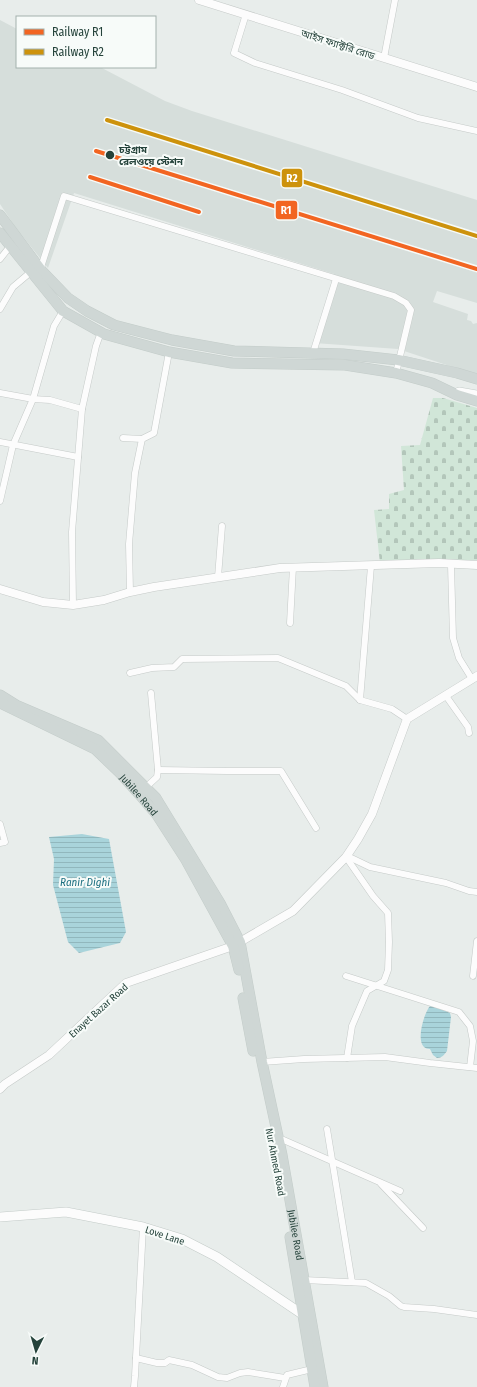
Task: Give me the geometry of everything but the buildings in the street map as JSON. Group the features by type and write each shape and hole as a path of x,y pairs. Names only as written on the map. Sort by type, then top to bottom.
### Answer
{"main road":[{"path":"0,215 63,311 102,332 169,352 232,363 345,365 396,373 432,383 457,395 477,401"},
{"path":"0,233 10,245 68,298 87,311 114,325 172,340 234,352 343,354 398,360 477,379"},
{"path":"457,373 477,384"},
{"path":"448,391 477,395"},
{"path":"0,695 16,705 98,740 142,791"},
{"name":"Jubilee Road","path":"1,705 94,749 142,791 186,860 234,942 279,1138 304,1280 306,1313 324,1387"},
{"name":"Nur Ahmed Road","path":"234,942 248,1027 278,1168 306,1313 315,1387"},
{"name":"Love Lane","path":"0,1217 66,1212 143,1227 182,1239 217,1257 306,1313"}],"street":[{"name":"আইস ফ্যাক্টরি রোড","path":"199,0 477,87"},
{"path":"384,58 395,0"},
{"path":"246,14 234,53 255,63 316,82 418,118 477,131"},
{"path":"0,309 13,287 37,270 42,264 64,196 394,296 406,303 411,310 396,373"},
{"path":"0,259 10,245"},
{"path":"313,353 336,279"},
{"path":"0,501 13,445 33,399 54,326 63,311"},
{"path":"73,605 72,532 82,409 96,346 102,332"},
{"path":"123,438 142,439 154,433 169,352"},
{"path":"0,393 33,399 50,400 82,409"},
{"path":"130,592 129,544 135,473 142,439"},
{"path":"0,442 78,457"},
{"path":"218,577 222,526"},
{"path":"0,589 43,602 73,605 104,600 130,592 280,568 439,563 477,565"},
{"path":"130,673 152,668 174,666 182,659 278,658 346,686 360,700 392,708 407,718 446,696 475,677 459,658 453,638 451,564"},
{"path":"360,700 371,566"},
{"path":"290,623 292,567"},
{"path":"142,791 157,777 158,770 151,693"},
{"path":"446,696 468,727 469,733"},
{"name":"Enayet Bazar Road","path":"0,1089 5,1084 49,1056 126,983 234,942 293,910 346,857 372,814 407,718"},
{"path":"158,770 281,771 316,828"},
{"path":"0,824 5,842 0,843"},
{"path":"346,857 370,867 446,883 477,893"},
{"path":"346,857 373,896 388,913 390,942 388,970 384,981 368,991 352,1026 347,1058"},
{"path":"473,976 477,941"},
{"path":"262,1062 304,1059 385,1057 474,1068 473,1041 470,1026 459,1012 346,976"},
{"path":"327,1130 352,1282"},
{"path":"279,1138 400,1191"},
{"path":"379,1182 423,1228"},
{"path":"134,1387 143,1227"},
{"path":"304,1280 366,1283 389,1296 404,1307 434,1309 477,1315"},
{"path":"136,1358 157,1363 165,1363 169,1360 192,1365 218,1377 226,1378 248,1372 285,1378"},
{"path":"283,1387 287,1375 292,1372 312,1369"}],"shaded area":[{"name":"চট্টগ্রাম রেলওয়ে স্টেশন","path":"0,20 16,28 16,68 102,68 165,101 192,111 477,200 477,303 437,291 433,302 468,314 467,320 471,321 473,324 477,323 477,375 398,349 314,343 334,274 74,193 48,268 16,228 0,204"}],"green space":[{"path":"433,398 443,398 477,408 477,560 380,563 374,510 389,509 389,494 404,490 401,446 420,445"}],"water":[{"name":"Ranir Dighi","path":"82,834 109,839 126,932 120,943 79,953 68,942 53,885 54,859 49,837"},
{"path":"433,1005 450,1013 451,1017 447,1051 439,1058 433,1055 430,1049 424,1047 421,1039 425,1014 430,1006"}],"rail line":[{"name":"R2","path":"107,120 477,236"},
{"name":"R1","path":"96,151 477,269"},
{"name":"R1","path":"90,177 199,212"}],"place":[{"name":"চট্টগ্রাম রেলওয়ে স্টেশন","path":"110,155"}]}
